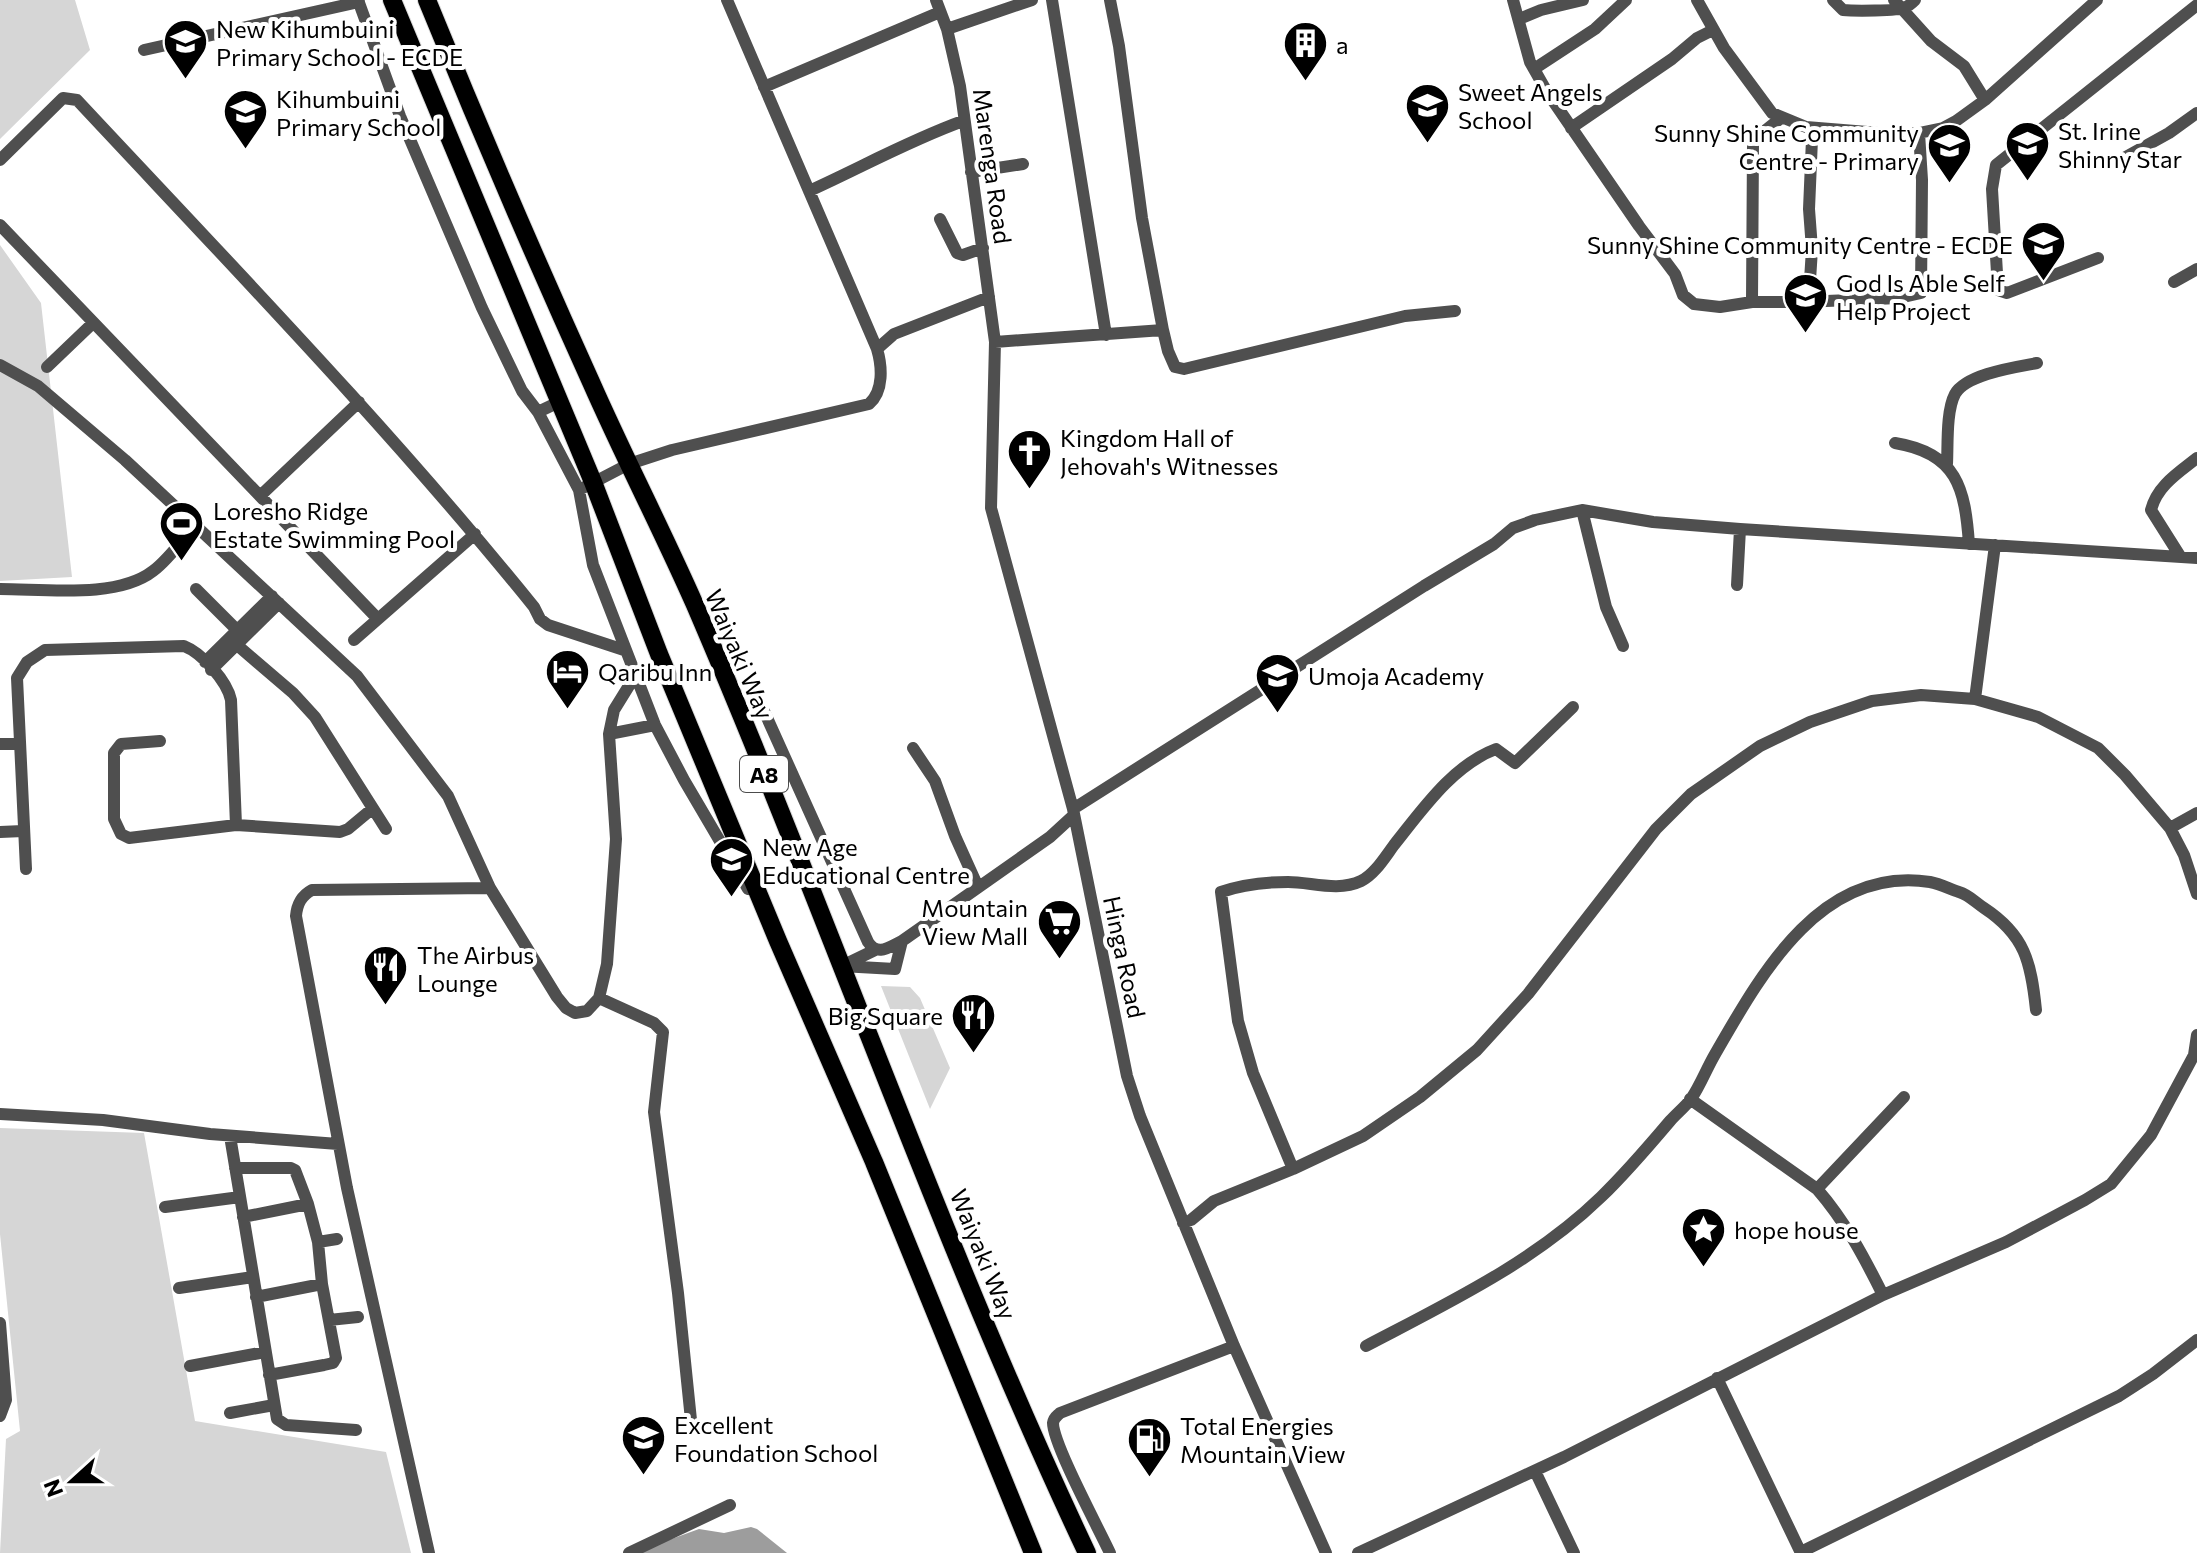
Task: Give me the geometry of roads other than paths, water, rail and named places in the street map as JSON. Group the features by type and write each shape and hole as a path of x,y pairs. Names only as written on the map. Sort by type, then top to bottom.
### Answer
{"highway":[{"name":"A8","path":"392,0 559,402 586,486 874,1162 1033,1553"},
{"name":"Waiyaki Way","path":"427,0 592,385 700,618 811,884 841,966 1042,1458 1087,1553"},
{"path":"450,140 481,127"}],"street":[{"path":"586,486 629,464 672,450 869,404 879,391 877,349 727,0"},
{"path":"947,29 1032,0"},
{"path":"1052,0 1106,335"},
{"path":"1110,0 1142,218 1163,330 1175,367 1184,369 1405,316 1455,311"},
{"path":"1513,0 1534,69 1571,128 1675,274 1683,295 1694,304 1720,307 1811,299 1899,298 1921,293 1922,180 1919,133"},
{"path":"1519,19 1583,0"},
{"path":"1534,69 1595,29 1626,0"},
{"path":"1697,0 1713,30 1763,104 1781,118 1806,127 1892,134 1943,128 1985,100 2097,0"},
{"path":"1833,0 1843,10 1898,5 1915,0"},
{"path":"144,50 358,1 400,116 482,308 522,391 586,486 585,514 590,556 655,725 778,941"},
{"path":"1898,5 1931,41 1964,66 1985,100"},
{"path":"2098,258 2007,293 1998,290 1992,189 1996,165 2197,5"},
{"path":"764,87 938,6"},
{"name":"Marenga Road","path":"938,6 947,29 960,86 995,342"},
{"path":"1571,128 1672,59 1697,38 1713,30"},
{"path":"0,160 63,98 77,100 359,402 475,534 534,607 540,619 548,625 624,650"},
{"path":"2115,163 2169,133 2197,113"},
{"path":"1752,302 1753,144 1781,118"},
{"path":"809,191 923,136 963,121"},
{"path":"1802,302 1809,296 1810,288 1812,139 1821,129"},
{"path":"971,172 1023,164"},
{"path":"940,219 957,253 963,255 983,248"},
{"path":"0,225 377,618"},
{"path":"2174,282 2197,269"},
{"path":"877,349 894,334 989,297"},
{"path":"47,367 93,323"},
{"path":"995,342 1163,330"},
{"name":"Hinga Road","path":"995,342 991,508 1073,812 1127,1076 1140,1116 1234,1346 1326,1553"},
{"path":"1969,544 1962,495 1947,464 1949,422 1955,394 1969,382 1992,372 2037,363"},
{"path":"0,365 38,386 115,451 357,676 448,796 490,888 566,1008 581,1013 599,998 607,964 616,839 609,734 614,710 635,676"},
{"path":"260,496 359,402"},
{"path":"538,412 559,402"},
{"path":"1895,443 1921,450 1947,464"},
{"path":"2180,556 2151,510 2154,497 2160,490 2197,458"},
{"path":"1582,510 1606,607 1623,646"},
{"path":"841,966 902,941 1050,837 1073,812 1494,544 1513,528 1535,520 1582,510 1653,522 1740,529 2197,558"},
{"path":"0,589 98,589 126,585 156,570 195,525"},
{"path":"1737,585 1740,529"},
{"path":"354,640 475,534"},
{"path":"1975,699 1995,545"},
{"path":"196,589 237,630"},
{"path":"208,666 237,630 276,600"},
{"path":"208,666 237,645 276,600"},
{"path":"237,645 293,693 315,717 386,829"},
{"path":"26,869 17,678 27,662 39,653 54,649 184,646 192,649 226,687 231,700 236,825"},
{"path":"755,691 868,942 875,950"},
{"path":"1183,1223 1214,1201 1363,1136 1430,1090 1477,1050 1528,994 1656,829 1691,794 1760,746 1810,722 1872,701 1921,695 1975,699 2038,717 2098,748 2170,828 2184,855 2197,894"},
{"path":"1293,1169 1253,1073 1238,1021 1221,892 1234,887 1288,882 1342,886 1362,881 1431,800 1466,766 1481,754 1496,749 1515,763 1573,707"},
{"path":"609,734 655,725"},
{"path":"160,741 121,744 114,753 114,819 121,834 129,838 236,825 340,832 372,809"},
{"path":"0,744 20,744"},
{"path":"913,748 935,781 978,887"},
{"path":"2170,828 2197,813"},
{"path":"0,832 23,831"},
{"path":"1366,1346 1468,1292 1553,1238 1599,1199 1690,1099 1740,1011 1783,947 1825,909 1859,889 1877,884 1931,882 1968,895 1998,915 2017,936 2025,954 2036,1010"},
{"path":"429,1553 338,1144 296,916 300,900 312,890 490,888"},
{"path":"841,966 895,969 902,941"},
{"path":"599,998 654,1023 663,1032 654,1112 691,1420"},
{"path":"1358,1553 1535,1471 1883,1295 2006,1242 2111,1184 2151,1135 2194,1055 2197,1035"},
{"path":"1817,1189 1904,1097"},
{"path":"1690,1099 1817,1189 1830,1203 1861,1251 1883,1295"},
{"path":"0,1114 103,1120 230,1136 338,1144"},
{"path":"230,1136 277,1419 281,1424 356,1430"},
{"path":"235,1168 295,1170 318,1242 322,1284 336,1358 333,1363 269,1375"},
{"path":"165,1207 240,1197"},
{"path":"243,1217 308,1204"},
{"path":"318,1242 337,1239"},
{"path":"179,1288 253,1277"},
{"path":"256,1297 322,1284"},
{"path":"329,1320 358,1317"},
{"path":"0,1323 6,1400 0,1416"},
{"path":"1717,1378 1801,1552 2119,1396 2197,1340"},
{"path":"1110,1553 1061,1450 1053,1423 1060,1413 1234,1346"},
{"path":"190,1366 265,1352"},
{"path":"230,1413 274,1405"},
{"path":"1042,1458 1061,1450"},
{"path":"1535,1471 1574,1553"},
{"path":"629,1553 730,1505"}],"place":[{"name":"New Kihumbuini Primary School - ECDE","path":"185,81"},
{"name":"a","path":"1305,83"},
{"name":"Sweet Angels School","path":"1427,144"},
{"name":"Kihumbuini Primary School","path":"245,151"},
{"name":"St. Irine Shinny Star","path":"2027,183"},
{"name":"Sunny Shine Community Centre - Primary","path":"1950,185"},
{"name":"Sunny Shine Community Centre - ECDE","path":"2044,283"},
{"name":"God Is Able Self Help Project","path":"1805,335"},
{"name":"Kingdom Hall of Jehovah's Witnesses","path":"1029,490"},
{"name":"Loresho Ridge Estate Swimming Pool","path":"182,563"},
{"name":"Qaribu Inn","path":"567,710"},
{"name":"Umoja Academy","path":"1277,714"},
{"name":"New Age Educational Centre","path":"731,899"},
{"name":"Mountain View Mall","path":"1059,960"},
{"name":"The Airbus Lounge","path":"386,1007"},
{"name":"Big Square","path":"974,1054"},
{"name":"hope house","path":"1703,1268"},
{"name":"Excellent Foundation School","path":"643,1477"},
{"name":"Total Energies Mountain View","path":"1149,1478"}]}
